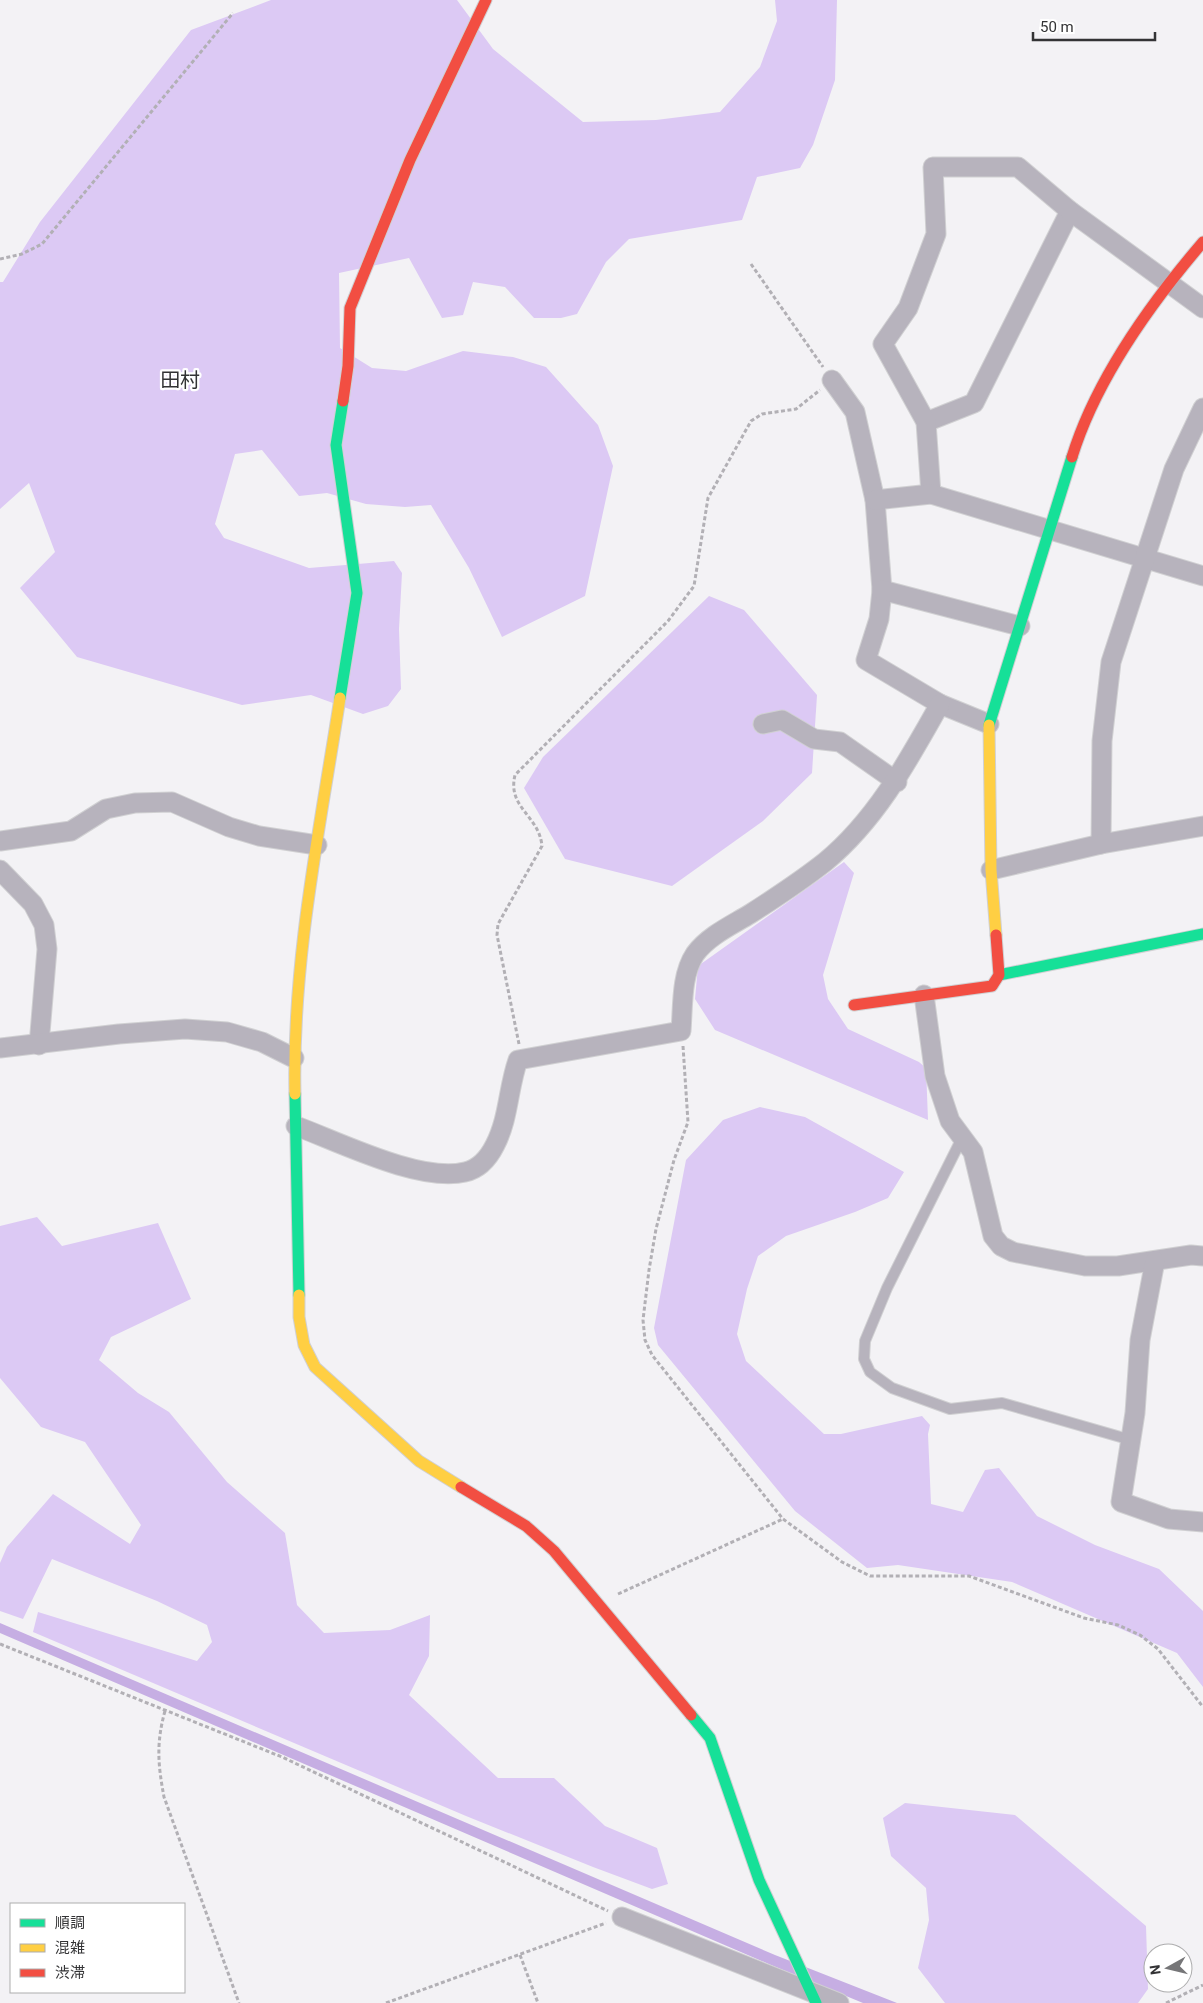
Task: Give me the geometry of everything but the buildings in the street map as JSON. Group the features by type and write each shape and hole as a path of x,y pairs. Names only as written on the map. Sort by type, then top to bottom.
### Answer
{"street":[{"path":"486,0 410,160 350,308 348,366 336,445 357,593 304,928 294,1058 299,1317 304,1345 315,1367 419,1462 526,1526 554,1551 710,1738 719,1759 759,1880 812,1992"},
{"path":"931,494 926,422 883,344 908,308 936,234 933,168 1018,167 1070,211 1203,308"},
{"path":"926,422 974,403 1070,211"},
{"path":"854,1005 992,986 998,975 991,870 989,724 1075,447 1111,368 1168,283 1203,242"},
{"path":"832,380 855,412 875,500 882,590 879,619 866,660 940,704 989,724"},
{"path":"1102,844 1102,741 1111,662 1174,469 1203,408"},
{"path":"875,500 931,494 1203,576"},
{"path":"882,590 1020,626"},
{"path":"296,1126 411,1169 440,1173 465,1172 483,1163 495,1145 504,1122 511,1079 518,1060 681,1031 687,968 696,952 713,937 776,898 826,862 859,828 897,782 940,704"},
{"path":"762,724 782,720 814,739 840,742 897,782"},
{"path":"0,841 71,831 106,809 135,803 172,802 228,827 259,836 317,845"},
{"path":"991,870 1102,844 1203,826"},
{"path":"0,870 33,904 44,925 46,949 39,1045"},
{"path":"998,975 1203,934"},
{"path":"924,995 935,1076 950,1121 973,1152 993,1236 1001,1246 1013,1252 1085,1266 1118,1266 1191,1255 1203,1256"},
{"path":"0,1048 39,1045 119,1034 185,1030 227,1032 262,1042 294,1058"},
{"path":"1154,1261 1140,1340 1135,1413 1121,1502 1169,1519 1203,1522"},
{"path":"622,1917 839,2003"}],"lane":[{"path":"962,1138 887,1288 869,1332 864,1359 870,1372 892,1388 950,1409 1002,1403 1131,1440"}],"path":[{"path":"0,259 22,254 42,244 233,13"},
{"path":"522,1059 498,935 498,924 542,846 541,834 513,796 512,788 515,775 668,622 694,586 708,498 751,421 762,414 796,409 832,380 752,264"},
{"path":"681,1031 688,1122 674,1160 656,1229 643,1320 646,1340 652,1354 783,1519 842,1562 870,1576 969,1576 1084,1618 1118,1625 1140,1635 1158,1648 1203,1707"},
{"path":"612,1588 618,1594 783,1519"},
{"path":"0,1644 282,1757 622,1917"},
{"path":"165,1711 159,1733 157,1762 164,1797 239,2003"},
{"path":"386,2003 622,1917"},
{"path":"520,1955 538,2003"},
{"path":"1166,2003 1203,1985"}],"shaded area":[{"path":"271,0 457,0 493,49 583,122 656,120 720,112 760,67 777,21 775,0 837,0 835,80 813,145 800,168 757,177 742,220 629,239 606,262 577,314 561,318 534,318 505,287 473,282 463,315 442,318 409,258 339,273 340,348 372,368 406,371 463,351 513,357 546,367 598,425 613,466 585,596 502,637 469,568 431,505 405,507 366,504 327,493 299,496 262,450 235,454 215,524 224,538 309,568 394,561 402,573 399,629 401,689 388,706 363,714 311,695 242,705 77,657 20,588 55,552 29,483 0,509 0,282 3,282 40,222 191,30"},
{"path":"709,596 744,610 817,695 812,773 763,821 672,886 565,859 524,788 543,757"},
{"path":"844,862 854,873 823,975 828,999 848,1029 919,1062 926,1068 928,1120 715,1030 695,999 698,966"},
{"path":"760,1107 805,1117 904,1172 888,1198 855,1212 786,1236 758,1256 747,1289 737,1334 746,1361 824,1434 841,1434 922,1416 930,1425 928,1434 931,1504 963,1512 985,1470 999,1468 1037,1516 1095,1545 1159,1569 1203,1611 1203,1687 1177,1653 1012,1582 898,1565 867,1568 795,1511 658,1345 654,1328 686,1160 723,1120"},
{"path":"37,1217 62,1246 158,1223 191,1299 111,1337 99,1360 138,1393 169,1412 227,1482 285,1533 297,1605 324,1633 390,1630 430,1615 429,1656 409,1695 498,1778 554,1778 605,1826 657,1848 668,1884 652,1889 593,1867 466,1816 33,1632 38,1612 197,1661 212,1642 207,1625 157,1601 52,1559 23,1619 0,1611 0,1563 7,1547 53,1494 130,1544 141,1525 85,1442 41,1427 0,1378 0,1226"},
{"path":"0,1623 775,1955 897,2003 863,2003 771,1965 0,1633"},
{"path":"905,1803 1015,1815 1146,1926 1147,1943 1143,1943 1143,1993 1145,1993 1138,2003 945,2003 918,1968 929,1920 926,1888 891,1856 883,1818"}],"traffic: fast":[{"path":"340,698 357,593 336,445 343,401"},
{"path":"989,725 1072,457"},
{"path":"999,975 1203,934"},
{"path":"295,1094 299,1295"},
{"path":"691,1715 710,1738 759,1880 816,2003"}],"traffic: slow":[{"path":"295,1094 295,1044 303,945 316,845 340,698"},
{"path":"989,725 991,870 996,935"},
{"path":"299,1295 299,1317 304,1345 315,1367 419,1461 461,1487"}],"traffic: jam":[{"path":"343,401 348,366 350,308 410,160 486,0"},
{"path":"1072,457 1095,399 1127,343 1164,291 1203,242"},
{"path":"854,1005 992,986 999,975 996,935"},
{"path":"461,1487 526,1526 554,1551 691,1715"}],"district":[{"name":"田村","path":"180,380"}]}
